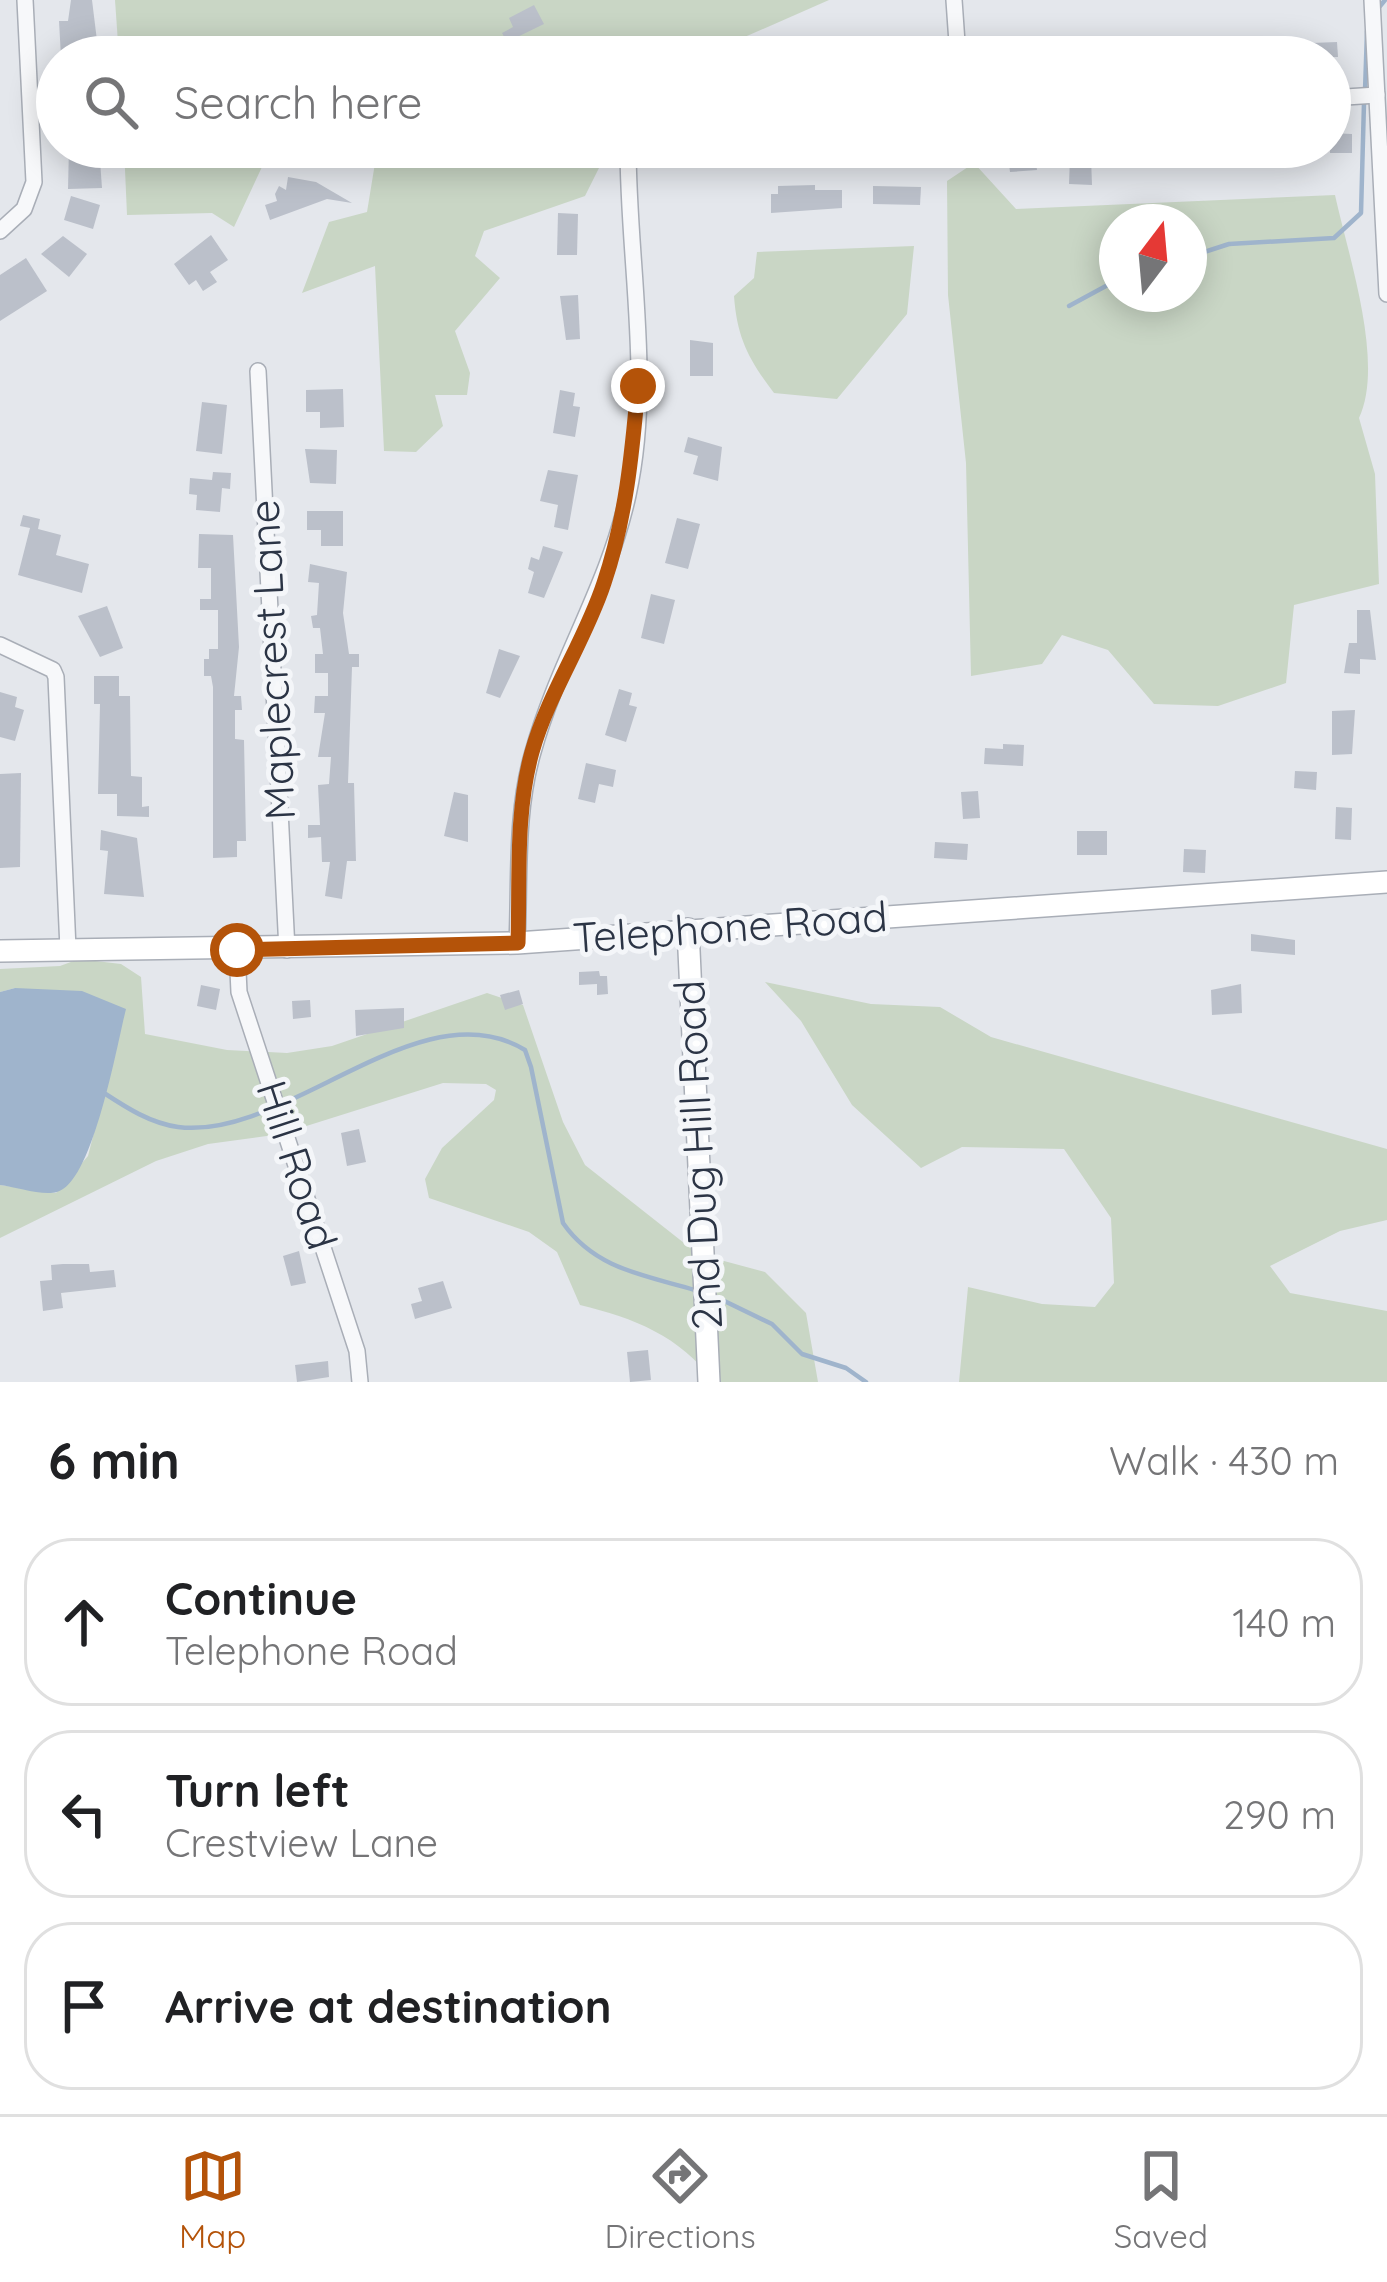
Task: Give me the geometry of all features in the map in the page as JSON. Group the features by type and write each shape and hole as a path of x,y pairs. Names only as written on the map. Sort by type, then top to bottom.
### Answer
{"street":[{"path":"0,232 24,209 34,182 25,0"},
{"path":"954,0 957,36"},
{"path":"1372,0 1387,294"},
{"path":"1351,97 1377,95"},
{"path":"518,943 522,802 532,752 566,662 603,587 629,491 638,386 629,168"},
{"name":"Maplecrest Lane","path":"258,371 287,950"},
{"path":"0,645 53,670 56,677 68,949"},
{"name":"Telephone Road","path":"0,951 518,943 1387,882"},
{"name":"2nd Dug Hill Road","path":"688,929 709,1382"},
{"name":"Hill Road","path":"237,950 239,992 357,1351 360,1382"}],"green space":[{"path":"115,0 829,0 747,36 118,36"},
{"path":"125,168 261,168 234,227 212,213 127,215"},
{"path":"374,168 599,168 585,196 484,231 475,256 500,278 455,331 470,373 467,395 435,395 443,426 416,452 384,451 375,266 302,293 329,222 367,212"},
{"path":"966,168 979,168 1016,209 1099,205 1099,312 1207,312 1207,204 1130,204 1335,195 1366,339 1366,395 1359,418 1375,474 1379,584 1294,605 1286,683 1218,706 1154,704 1108,650 1062,635 1042,664 971,676 966,463 948,295 947,181"},
{"path":"914,246 907,314 837,399 774,393 746,348 734,296 754,278 757,252"},
{"path":"79,959 121,964 141,977 145,1034 227,1050 287,1053 332,1046 487,993 523,1005 563,1122 585,1165 698,1254 765,1272 806,1313 818,1382 714,1382 686,1352 654,1331 580,1305 557,1252 529,1232 429,1198 425,1179 442,1148 494,1100 496,1090 486,1084 443,1083 281,1134 208,1144 156,1161 0,1238 0,1185 56,1193 88,1156 104,1093 15,988 0,992 0,969 60,966"},
{"path":"765,982 871,1004 940,1007 991,1037 1387,1149 1387,1220 1340,1231 1270,1266 1290,1293 1387,1311 1387,1382 959,1382 968,1287 1042,1304 1095,1307 1114,1283 1111,1218 1064,1149 962,1147 921,1168 852,1105 801,1021"}],"water":[{"path":"15,988 82,991 126,1009 92,1139 82,1165 57,1192 0,1185 0,992"}],"building":[{"path":"71,0 92,0 96,36 60,36 59,21 68,21"},
{"path":"534,5 544,24 519,36 504,36 513,27 509,18"},
{"path":"68,168 101,168 102,188 68,189"},
{"path":"1070,168 1091,168 1092,185 1069,184"},
{"path":"288,177 316,182 352,203 327,199 270,220 265,205 277,201 275,194 279,186 286,190"},
{"path":"815,185 815,190 842,190 842,208 771,213 771,194 778,194 778,186"},
{"path":"873,186 921,187 920,205 873,204"},
{"path":"71,196 100,205 93,229 64,220"},
{"path":"558,213 578,214 577,255 557,255"},
{"path":"211,235 228,260 210,272 217,282 203,291 196,280 189,285 174,264"},
{"path":"63,236 87,254 69,277 41,254"},
{"path":"26,258 47,291 0,321 0,275"},
{"path":"578,295 580,339 566,340 560,296"},
{"path":"690,340 713,343 713,376 690,376"},
{"path":"343,389 344,427 320,428 320,412 306,412 306,390"},
{"path":"560,390 575,393 573,406 580,407 575,437 553,433"},
{"path":"202,402 227,405 222,454 196,451"},
{"path":"688,437 722,447 718,481 693,474 698,456 684,452"},
{"path":"305,449 337,450 336,484 310,483"},
{"path":"548,470 578,475 568,530 554,527 558,505 540,501"},
{"path":"213,472 231,473 230,489 222,488 220,512 196,510 197,495 189,494 190,478 212,480"},
{"path":"307,511 343,511 343,546 321,546 321,530 307,530"},
{"path":"23,515 40,519 38,529 61,535 56,555 89,564 82,593 18,575 30,528 20,526"},
{"path":"677,518 700,524 688,569 665,563"},
{"path":"199,534 233,535 239,647 234,696 241,696 242,710 235,710 235,739 244,740 246,841 237,841 237,857 213,858 213,687 211,676 204,676 204,659 209,659 209,649 218,649 218,610 200,610 200,599 211,599 211,568 198,568"},
{"path":"543,546 563,552 544,598 528,593 534,572 528,569 531,557 539,560"},
{"path":"310,564 347,572 343,613 349,654 359,654 359,667 352,667 348,783 354,783 356,861 347,861 342,899 325,896 330,862 322,862 321,837 308,838 308,825 320,825 318,785 329,784 331,757 318,757 325,713 314,713 315,696 328,696 328,673 315,673 315,654 323,654 320,628 313,628 311,616 317,615 319,583 308,582"},
{"path":"651,594 675,600 664,644 641,638"},
{"path":"107,606 123,648 100,657 78,616"},
{"path":"1357,610 1370,610 1376,660 1360,659 1360,674 1344,673 1349,643 1357,643"},
{"path":"499,649 520,656 500,698 486,693"},
{"path":"94,676 119,676 119,696 130,696 131,776 142,777 142,807 149,806 149,817 117,816 117,794 98,794 100,704 94,704"},
{"path":"619,689 632,693 629,705 637,707 626,742 605,735"},
{"path":"0,692 17,697 15,707 24,710 15,741 0,737"},
{"path":"1355,710 1352,754 1332,755 1332,711"},
{"path":"1003,744 1024,745 1023,766 984,764 985,748 1003,749"},
{"path":"586,763 616,770 613,787 599,784 595,803 578,799"},
{"path":"1295,771 1317,772 1316,790 1294,788"},
{"path":"21,773 20,867 0,868 0,774"},
{"path":"978,791 980,818 963,819 961,792"},
{"path":"454,792 468,795 468,842 444,836"},
{"path":"1336,807 1352,808 1351,840 1335,839"},
{"path":"101,830 137,838 144,897 104,894 108,851 100,850"},
{"path":"1077,831 1107,831 1107,855 1077,855"},
{"path":"935,842 968,844 967,860 934,858"},
{"path":"1184,849 1206,850 1205,873 1183,872"},
{"path":"1251,934 1295,940 1295,955 1251,951"},
{"path":"599,971 600,976 607,976 608,994 597,995 597,984 579,985 579,972"},
{"path":"1241,984 1242,1013 1212,1015 1211,990"},
{"path":"201,985 220,989 216,1010 197,1006"},
{"path":"519,990 523,1004 505,1010 500,995"},
{"path":"310,1000 311,1017 293,1019 292,1001"},
{"path":"404,1008 404,1028 356,1036 355,1010"},
{"path":"359,1129 366,1162 347,1166 341,1133"},
{"path":"299,1251 306,1283 291,1286 283,1256"},
{"path":"89,1264 90,1272 114,1270 116,1287 61,1293 63,1308 43,1311 40,1281 52,1280 51,1265"},
{"path":"443,1281 452,1308 415,1319 411,1304 422,1301 418,1288"},
{"path":"648,1350 651,1380 630,1382 627,1352"},
{"path":"328,1361 329,1377 297,1382 295,1365"}],"waterway":[{"path":"1376,11 1385,0"},
{"path":"1365,91 1367,31"},
{"path":"1207,251 1229,244 1334,238 1361,213 1364,103"},
{"path":"1069,306 1099,290"},
{"path":"104,1093 168,1125 220,1125 263,1112 398,1050 442,1037 484,1036 525,1050 563,1223 605,1260 695,1290"},
{"path":"712,1295 772,1324 802,1354 846,1368 866,1382"}],"route":[{"path":"237,950 518,943 522,802 532,752 566,662 603,587 629,491 638,386"}]}
